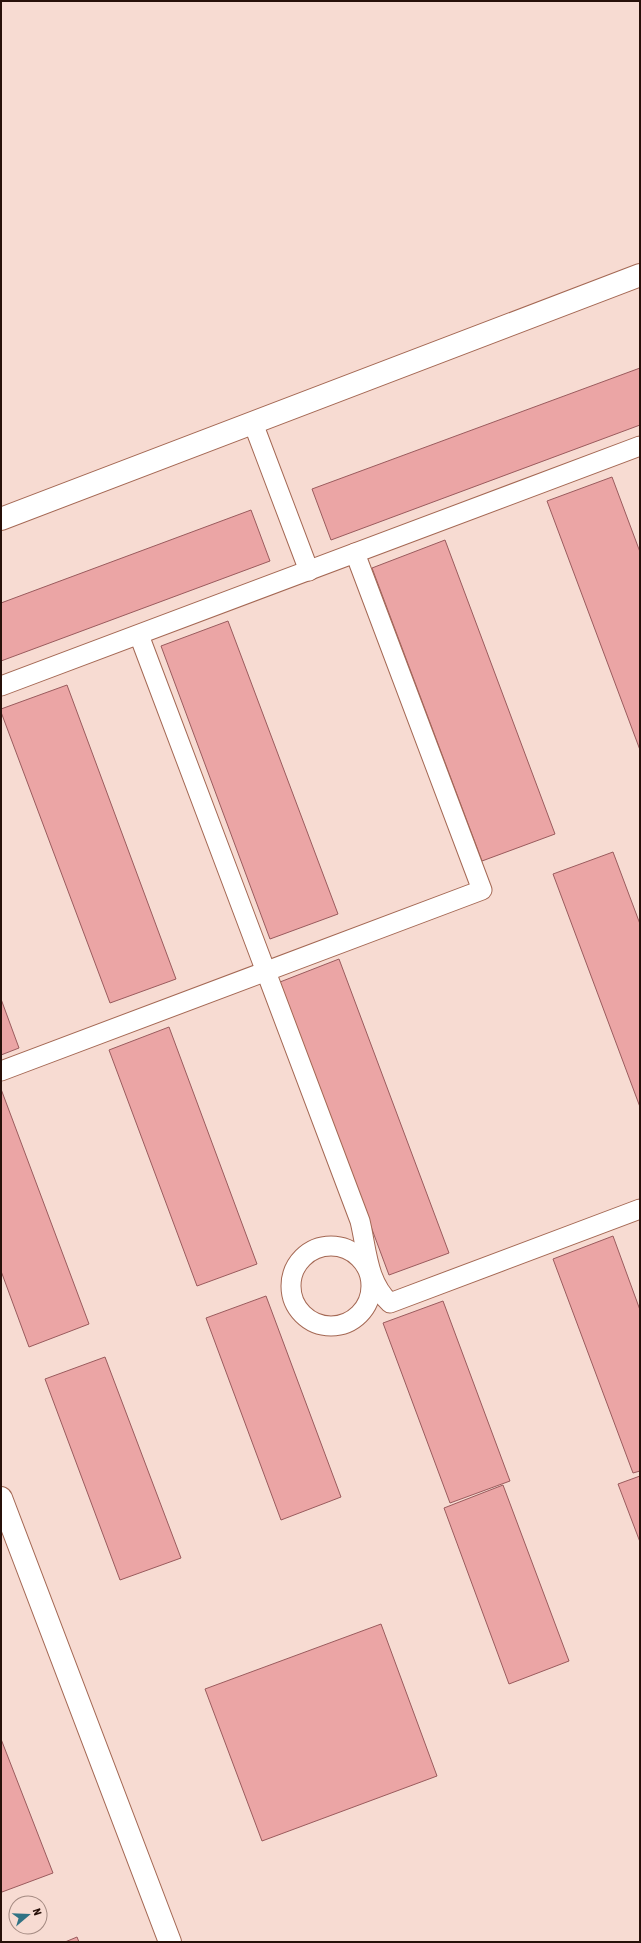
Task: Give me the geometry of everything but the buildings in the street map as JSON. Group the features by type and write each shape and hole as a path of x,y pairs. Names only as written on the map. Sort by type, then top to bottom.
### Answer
{"street":[{"path":"1,519 640,275"},
{"path":"1,1498 170,1942"}],"lane":[{"path":"253,423 308,571"},
{"path":"1,686 640,446"},
{"path":"1,1071 482,890 355,553"},
{"path":"139,635 360,1221 370,1273 372,1287 369,1301 362,1313 350,1322 336,1326 323,1326 311,1321 300,1312 293,1300 291,1286 293,1272 300,1260 311,1250 325,1245 339,1246 352,1251 363,1260 370,1273 381,1295 390,1303 640,1209"}]}
